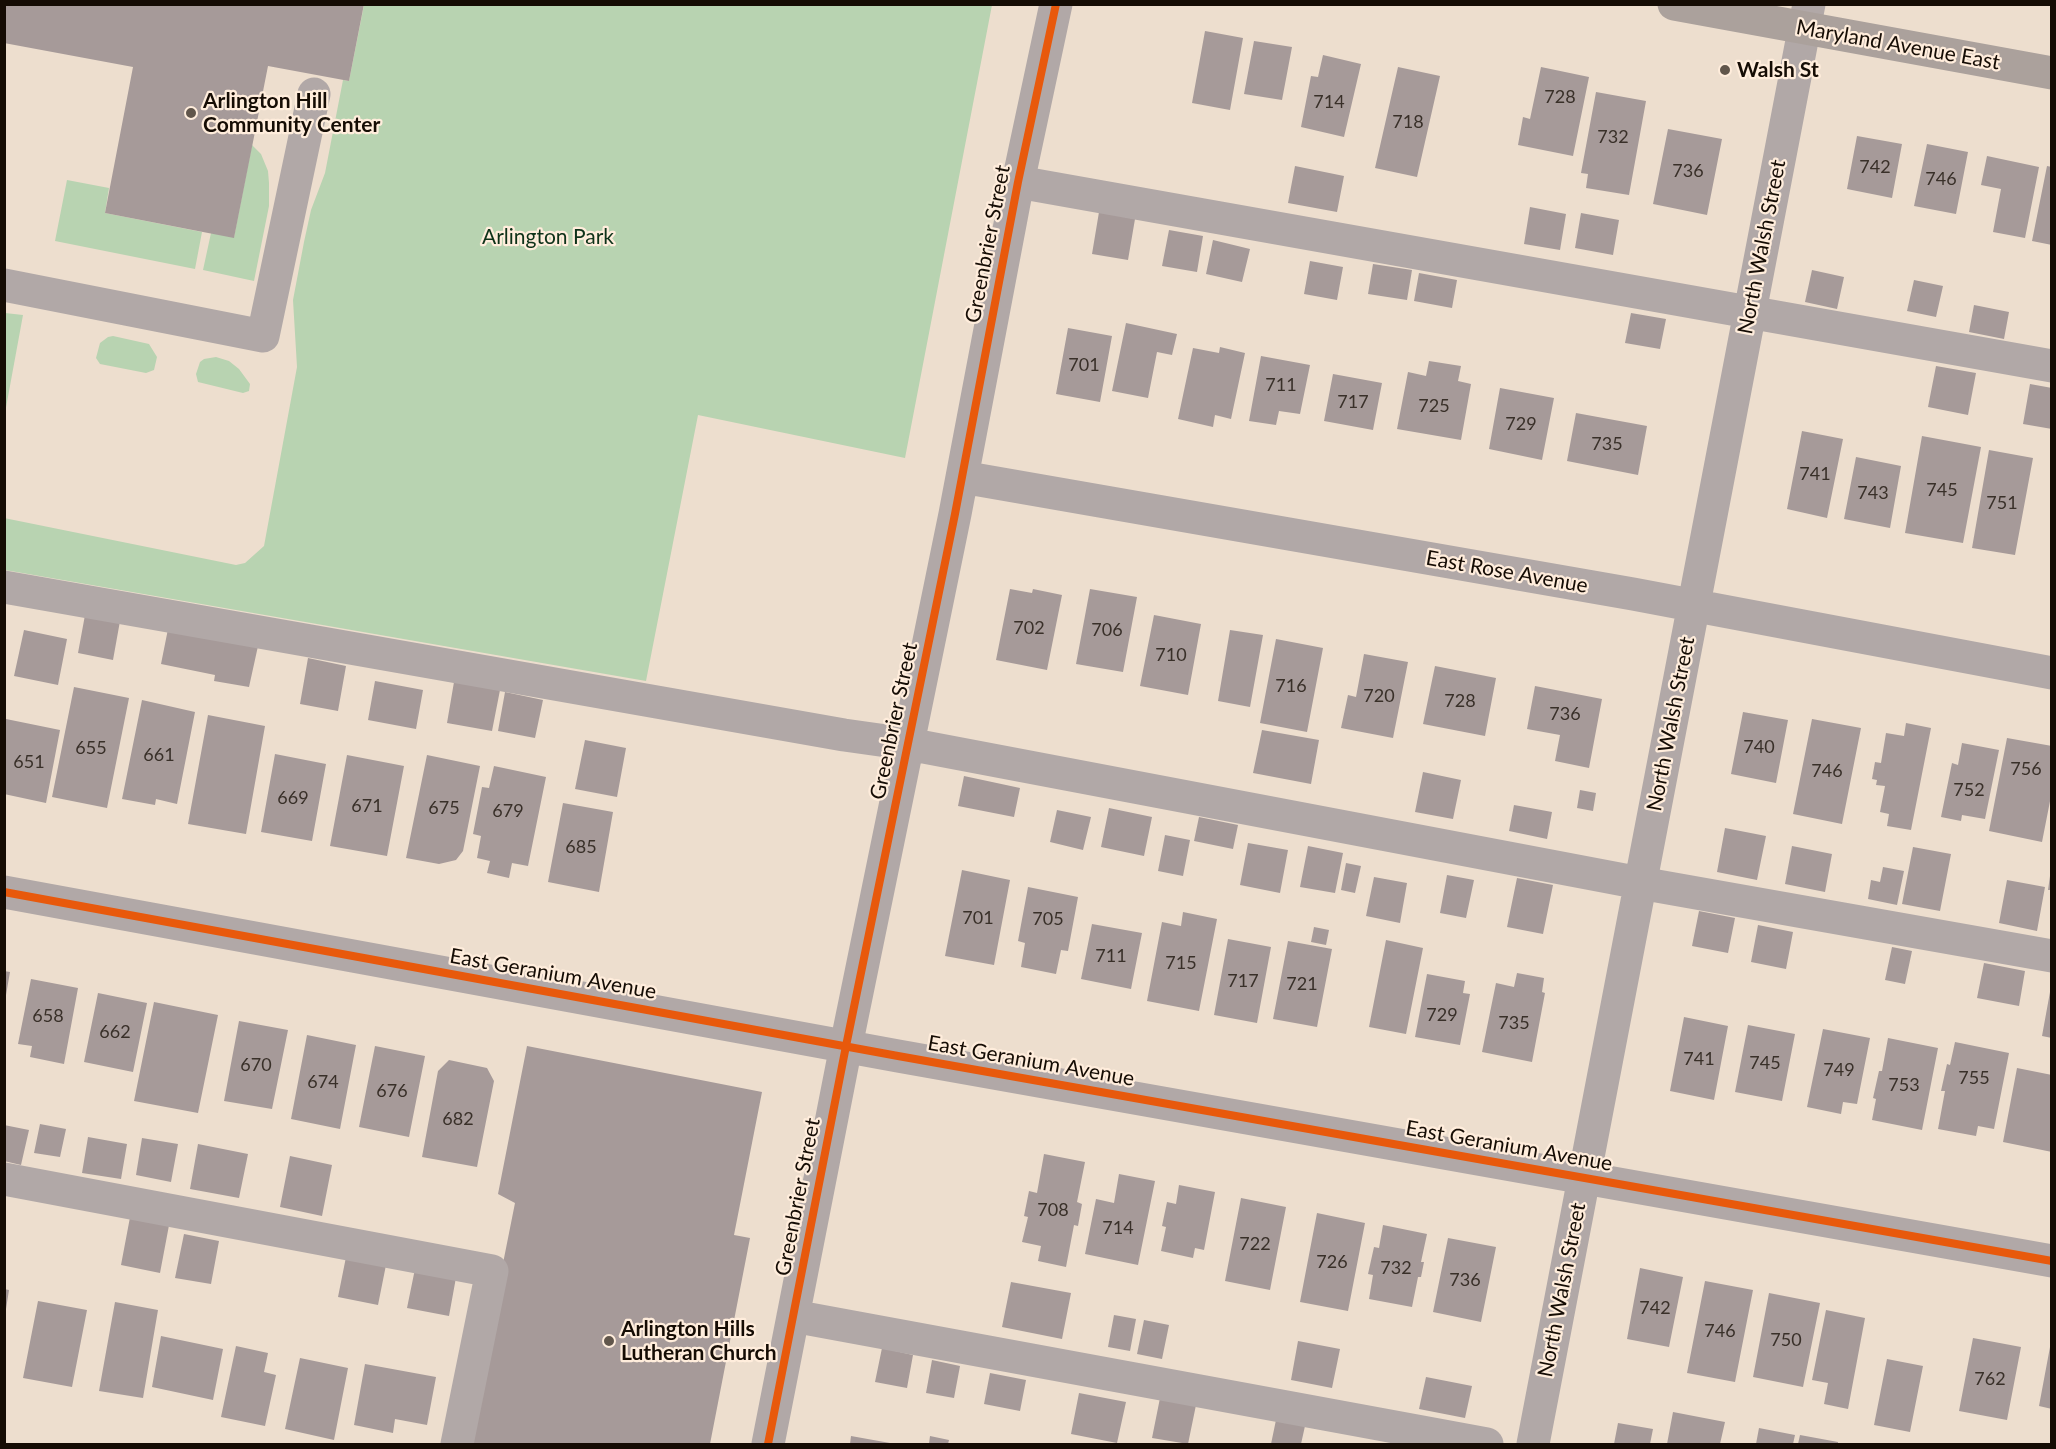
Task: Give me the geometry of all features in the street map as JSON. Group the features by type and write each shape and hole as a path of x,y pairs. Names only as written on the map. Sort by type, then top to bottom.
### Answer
{"main road":[{"name":"Maryland Avenue East","path":"1674,4 1807,16 2052,73"}],"street":[{"name":"Greenbrier Street","path":"768,1444 846,1046 962,477 1018,182 1056,4"},
{"name":"North Walsh Street","path":"1533,1444 1807,16"},
{"path":"4,285 263,336 314,94"},
{"path":"1018,182 2052,366"},
{"name":"East Rose Avenue","path":"962,477 1693,606 2052,674"},
{"path":"4,587 844,735 908,744 1640,884 2052,956"},
{"name":"East Geranium Avenue","path":"4,892 846,1046 2052,1261"},
{"path":"4,1179 492,1271 457,1444"},
{"path":"793,1316 1487,1444"}],"green space":[{"name":"Arlington Park","path":"364,5 992,5 905,458 698,415 646,681 5,570 4,518 236,565 245,563 264,546 297,367 293,300 311,210 325,173 343,80 349,81"},
{"path":"252,145 261,154 268,171 269,183 269,206 254,281 203,270 211,233 234,237"},
{"path":"67,180 109,188 105,213 202,232 195,269 55,241"},
{"path":"4,313 23,315 5,413"},
{"path":"113,336 149,344 157,357 154,370 146,373 100,364 96,358 100,343"},
{"path":"216,357 229,361 239,369 250,384 249,391 243,393 198,382 196,374 200,362"}],"building":[{"name":"Arlington Hill Community Center","path":"4,4 364,4 349,81 268,66 234,238 105,213 133,67 4,43"},
{"path":"1205,31 1243,38 1230,110 1192,103"},
{"path":"1254,41 1292,47 1282,100 1244,94"},
{"path":"1323,55 1361,64 1344,137 1301,127 1311,76 1318,77"},
{"path":"1398,67 1440,76 1417,177 1375,168"},
{"path":"1541,67 1589,77 1573,156 1518,145 1523,117 1530,119"},
{"path":"1596,92 1646,101 1629,195 1586,188 1588,174 1581,173"},
{"path":"1668,129 1722,139 1707,215 1653,204"},
{"path":"1857,136 1902,144 1892,198 1847,189"},
{"path":"1927,144 1968,152 1956,214 1914,206"},
{"path":"1987,156 2039,167 2025,238 1993,232 2001,189 1981,185"},
{"path":"1295,166 1344,176 1337,212 1288,203"},
{"path":"2047,166 2052,167 2052,245 2032,241"},
{"path":"1530,207 1566,214 1560,250 1524,244"},
{"path":"1099,212 1135,219 1128,260 1092,254"},
{"path":"1581,213 1619,220 1613,255 1575,248"},
{"path":"1169,230 1203,236 1197,272 1162,266"},
{"path":"1213,240 1250,249 1242,282 1206,274"},
{"path":"1310,261 1343,267 1337,300 1304,294"},
{"path":"1373,264 1412,270 1407,300 1368,294"},
{"path":"1812,270 1844,277 1837,309 1805,302"},
{"path":"1419,273 1457,280 1452,308 1414,301"},
{"path":"1914,280 1943,286 1936,317 1907,311"},
{"path":"1974,305 2009,312 2004,339 1969,332"},
{"path":"1631,313 1666,319 1660,349 1625,343"},
{"path":"1126,323 1177,334 1172,355 1157,352 1148,398 1112,391"},
{"path":"1068,328 1112,336 1100,402 1056,394"},
{"path":"1220,347 1245,353 1231,419 1215,415 1213,427 1178,419 1193,348 1219,353"},
{"path":"1261,356 1310,365 1300,414 1279,411 1276,425 1249,421"},
{"path":"1429,361 1461,366 1458,381 1471,384 1461,440 1397,429 1408,372 1426,376"},
{"path":"1936,366 1976,373 1968,415 1928,407"},
{"path":"1333,374 1382,383 1373,430 1324,421"},
{"path":"2030,384 2052,388 2052,429 2023,424"},
{"path":"1500,388 1554,398 1542,460 1489,449"},
{"path":"1576,413 1647,426 1638,475 1567,461"},
{"path":"1802,431 1843,439 1827,518 1787,509"},
{"path":"1922,436 1981,447 1963,543 1905,533"},
{"path":"1989,450 2033,458 2015,555 1972,548"},
{"path":"1856,457 1901,466 1890,528 1844,519"},
{"path":"1010,589 1032,593 1033,589 1062,595 1047,670 996,660"},
{"path":"1090,589 1137,597 1123,672 1076,664"},
{"path":"85,615 120,621 113,660 78,653"},
{"path":"1154,615 1201,624 1188,695 1140,686"},
{"path":"168,629 258,646 249,687 214,681 215,675 161,664"},
{"path":"24,630 67,639 58,685 14,676"},
{"path":"1230,630 1263,635 1250,707 1218,701"},
{"path":"1276,639 1323,648 1307,732 1260,723"},
{"path":"1364,654 1408,662 1393,738 1341,728 1348,695 1356,697"},
{"path":"308,658 346,666 338,711 300,704"},
{"path":"1435,666 1496,678 1485,736 1423,724"},
{"path":"375,681 423,690 416,729 368,720"},
{"path":"454,682 500,690 492,731 447,723"},
{"path":"1535,686 1602,699 1589,768 1555,761 1560,735 1527,729"},
{"path":"74,687 129,698 107,808 52,797"},
{"path":"505,692 543,700 535,738 498,731"},
{"path":"142,700 195,712 177,804 156,799 155,805 122,799"},
{"path":"1743,712 1788,720 1776,783 1731,774"},
{"path":"208,715 265,726 246,834 188,824"},
{"path":"6,719 60,730 46,803 4,794"},
{"path":"1812,719 1861,728 1842,824 1793,814"},
{"path":"1906,723 1931,728 1911,830 1887,826 1889,814 1880,812 1885,786 1876,785 1877,780 1872,779 1875,762 1881,763 1886,733 1904,736"},
{"path":"1262,730 1319,740 1311,784 1253,773"},
{"path":"2007,738 2052,746 2052,791 2042,842 1989,831"},
{"path":"585,740 626,748 617,797 575,789"},
{"path":"1962,743 1999,750 1985,819 1962,815 1961,821 1941,817 1952,763 1958,765"},
{"path":"275,754 326,764 312,841 261,832"},
{"path":"347,755 404,766 387,856 330,846"},
{"path":"427,755 480,766 463,851 456,860 439,864 406,858"},
{"path":"494,766 546,777 528,866 512,863 509,878 487,873 490,861 477,858 481,836 473,834 482,787 489,788"},
{"path":"1423,772 1461,780 1453,819 1415,812"},
{"path":"964,776 1020,788 1014,817 958,806"},
{"path":"1580,790 1596,793 1593,811 1577,808"},
{"path":"563,803 613,812 599,892 548,882"},
{"path":"1514,805 1552,812 1547,839 1509,831"},
{"path":"1109,808 1152,817 1144,856 1101,847"},
{"path":"1057,810 1091,817 1083,850 1050,842"},
{"path":"1199,817 1238,825 1233,849 1194,841"},
{"path":"1725,828 1766,836 1757,880 1717,872"},
{"path":"1165,835 1190,840 1183,876 1158,871"},
{"path":"1248,843 1288,850 1280,893 1240,885"},
{"path":"1308,846 1343,853 1335,893 1300,887"},
{"path":"1792,846 1832,854 1825,892 1785,884"},
{"path":"1913,847 1951,854 1940,911 1902,904"},
{"path":"1346,863 1361,866 1355,893 1341,890"},
{"path":"1883,867 1904,871 1897,905 1868,899 1871,880 1880,882"},
{"path":"962,870 1010,880 994,965 945,956"},
{"path":"1447,875 1474,880 1466,918 1440,913"},
{"path":"2050,876 2052,876 2052,890 2048,890"},
{"path":"1374,877 1407,883 1400,923 1366,916"},
{"path":"1517,878 1553,885 1543,934 1507,927"},
{"path":"2007,880 2045,887 2037,931 1999,923"},
{"path":"1028,887 1078,897 1068,951 1061,950 1056,974 1021,967 1025,943 1018,941"},
{"path":"1699,911 1735,918 1728,953 1692,946"},
{"path":"1183,912 1217,919 1199,1011 1147,1001 1162,922 1181,926"},
{"path":"1092,924 1142,933 1131,989 1081,979"},
{"path":"1758,925 1793,932 1786,969 1751,962"},
{"path":"1314,927 1329,930 1326,945 1311,942"},
{"path":"1228,939 1271,947 1257,1023 1214,1015"},
{"path":"1386,940 1423,948 1406,1034 1369,1027"},
{"path":"1288,941 1332,949 1317,1027 1273,1019"},
{"path":"1892,947 1912,951 1905,984 1885,980"},
{"path":"1984,963 2025,971 2019,1006 1977,998"},
{"path":"4,971 10,972 6,995 4,995"},
{"path":"1517,973 1544,978 1542,992 1545,993 1532,1062 1482,1052 1496,983 1514,987"},
{"path":"1427,974 1465,981 1463,993 1470,994 1460,1045 1415,1037"},
{"path":"31,979 78,988 64,1064 30,1057 32,1046 18,1044"},
{"path":"2050,992 2052,992 2052,1038 2042,1036"},
{"path":"98,993 147,1003 133,1072 84,1062"},
{"path":"154,1002 218,1015 198,1113 134,1101"},
{"path":"1684,1017 1728,1026 1714,1100 1670,1091"},
{"path":"239,1021 288,1030 272,1109 224,1101"},
{"path":"1748,1025 1795,1034 1782,1101 1735,1092"},
{"path":"1823,1029 1870,1038 1857,1104 1843,1102 1841,1114 1807,1107"},
{"path":"307,1035 356,1045 340,1129 291,1119"},
{"path":"1888,1038 1938,1048 1922,1130 1872,1120 1876,1099 1873,1098 1879,1071 1882,1071"},
{"path":"1955,1042 2009,1053 1994,1129 1978,1126 1976,1136 1938,1129 1945,1091 1941,1091"},
{"path":"375,1046 425,1056 409,1137 359,1127"},
{"name":"Arlington Hills Lutheran Church","path":"527,1046 762,1092 734,1235 750,1238 710,1444 467,1444 515,1203 498,1194"},
{"path":"449,1060 487,1068 494,1081 477,1167 422,1157 438,1071"},
{"path":"2017,1068 2052,1075 2052,1152 2003,1142"},
{"path":"40,1124 66,1129 60,1157 34,1153"},
{"path":"4,1125 29,1130 21,1165 4,1161"},
{"path":"88,1137 127,1144 121,1179 82,1173"},
{"path":"142,1138 178,1144 171,1182 136,1175"},
{"path":"198,1144 248,1154 239,1198 190,1189"},
{"path":"1044,1154 1085,1162 1077,1202 1082,1204 1078,1226 1074,1225 1066,1267 1038,1261 1041,1246 1022,1242 1028,1217 1024,1216 1029,1191 1037,1193"},
{"path":"290,1156 332,1165 322,1216 280,1207"},
{"path":"1119,1174 1155,1181 1138,1265 1085,1254 1096,1199 1114,1203"},
{"path":"1179,1185 1215,1192 1204,1250 1195,1248 1193,1258 1161,1251 1166,1227 1162,1226 1167,1202 1176,1204"},
{"path":"1241,1198 1286,1207 1270,1290 1225,1281"},
{"path":"131,1212 170,1220 160,1273 121,1265"},
{"path":"1317,1213 1365,1223 1348,1311 1300,1302"},
{"path":"1383,1225 1427,1234 1421,1262 1424,1262 1421,1277 1418,1277 1412,1307 1369,1299 1373,1275 1368,1274 1374,1247 1379,1248"},
{"path":"184,1234 219,1241 211,1284 175,1278"},
{"path":"1448,1238 1496,1247 1481,1322 1433,1312"},
{"path":"346,1257 386,1265 378,1305 338,1297"},
{"path":"416,1264 457,1272 449,1316 407,1308"},
{"path":"1640,1268 1683,1277 1669,1347 1627,1339"},
{"path":"1705,1281 1753,1290 1735,1382 1687,1373"},
{"path":"1011,1282 1071,1293 1062,1339 1002,1327"},
{"path":"4,1289 9,1290 6,1309 4,1309"},
{"path":"1769,1293 1820,1303 1803,1387 1753,1377"},
{"path":"38,1301 87,1310 72,1387 23,1378"},
{"path":"115,1302 158,1310 143,1398 99,1391"},
{"path":"1826,1310 1865,1318 1848,1409 1824,1404 1828,1383 1812,1380"},
{"path":"1114,1315 1136,1319 1130,1351 1108,1347"},
{"path":"1144,1320 1169,1325 1162,1359 1137,1354"},
{"path":"161,1336 223,1349 213,1400 152,1387"},
{"path":"1973,1338 2021,1347 2007,1420 1959,1411"},
{"path":"1298,1341 1340,1349 1332,1388 1291,1380"},
{"path":"236,1346 268,1353 264,1372 276,1375 265,1426 221,1417"},
{"path":"2050,1347 2052,1347 2052,1409 2039,1406"},
{"path":"882,1348 913,1355 907,1388 875,1382"},
{"path":"300,1358 348,1368 334,1440 285,1429"},
{"path":"1887,1359 1923,1366 1910,1432 1874,1425"},
{"path":"932,1360 960,1366 954,1398 926,1393"},
{"path":"365,1364 436,1377 427,1425 395,1419 393,1433 354,1425"},
{"path":"990,1373 1026,1380 1020,1411 984,1404"},
{"path":"1426,1377 1472,1386 1465,1418 1419,1409"},
{"path":"1079,1393 1126,1402 1117,1443 1071,1434"},
{"path":"1160,1398 1196,1405 1188,1444 1152,1438"},
{"path":"1673,1412 1725,1422 1720,1444 1667,1444"},
{"path":"1276,1420 1305,1426 1301,1444 1271,1444"},
{"path":"1618,1423 1653,1429 1650,1444 1614,1444"},
{"path":"1759,1428 1795,1435 1793,1444 1756,1444"},
{"path":"1800,1435 1838,1442 1838,1444 1798,1444"},
{"path":"851,1436 890,1443 890,1444 850,1444"},
{"path":"930,1436 949,1440 948,1444 929,1444"}],"cycle path":[{"path":"768,1444 846,1046 955,514 1018,182 1056,4"},
{"path":"4,892 898,1056 2052,1261"}],"place":[{"name":"Walsh St","path":"1725,70"},
{"name":"Arlington Hill Community Center","path":"191,113"},
{"name":"Arlington Hills Lutheran Church","path":"609,1341"}]}
